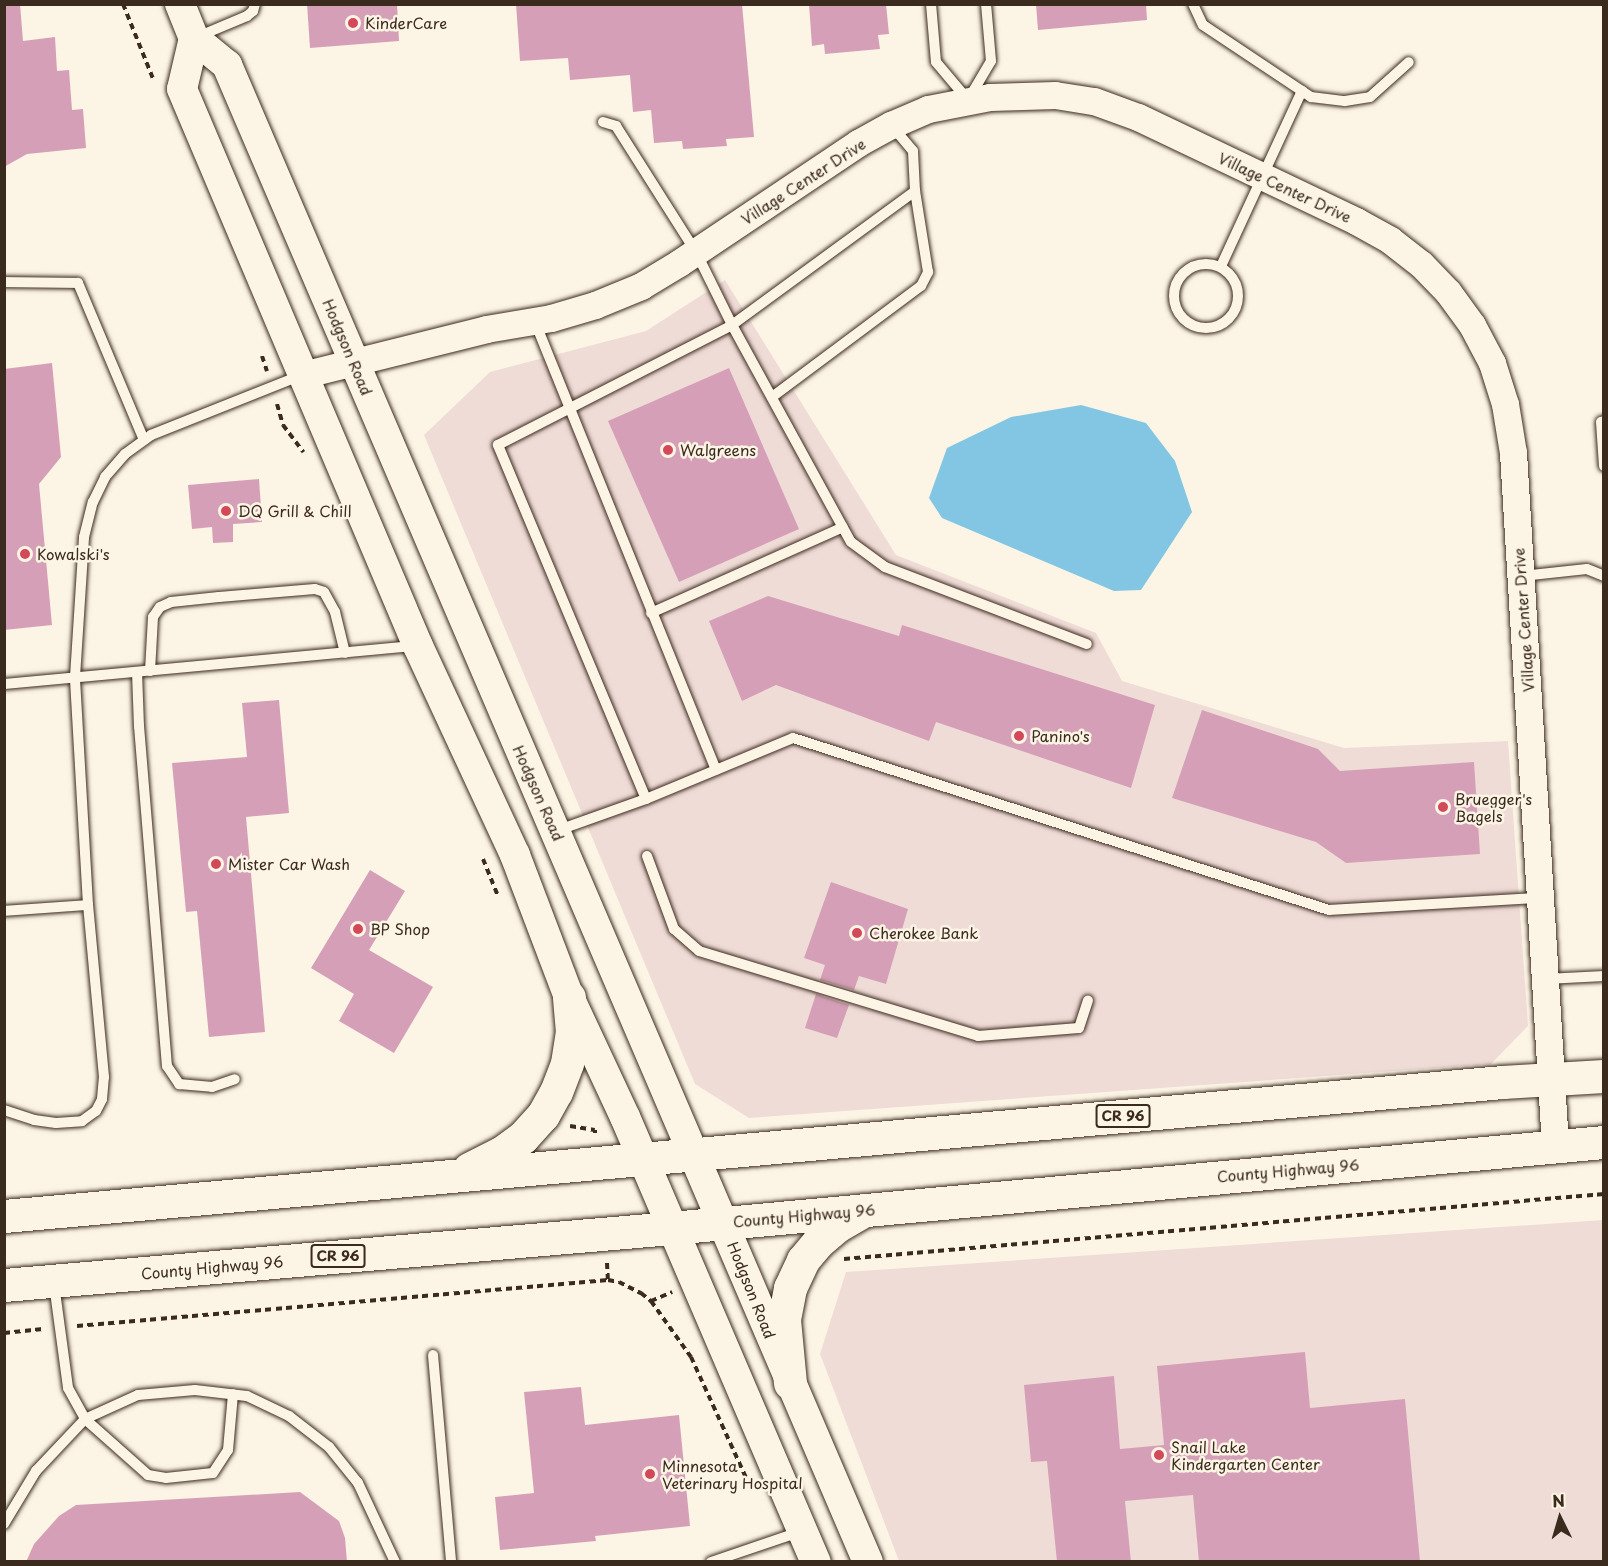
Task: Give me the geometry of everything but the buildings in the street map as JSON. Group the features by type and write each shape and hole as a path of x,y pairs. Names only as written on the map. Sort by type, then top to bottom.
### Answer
{"main road":[{"name":"Hodgson Road","path":"180,4 194,38 227,65 694,1155 725,1222 790,1383 868,1562"},
{"path":"194,38 182,89 418,646 515,855 569,997 643,1160 670,1228 816,1562"},
{"path":"455,1175 501,1153 523,1137 543,1115 556,1092 567,1063 572,1032 569,997"},
{"name":"CR 96","path":"4,1216 1553,1078 1604,1076"},
{"name":"County Highway 96","path":"4,1285 604,1234 1604,1142"},
{"path":"790,1383 784,1319 790,1288 803,1260 818,1242 837,1226 868,1209"}],"street":[{"name":"Village Center Drive","path":"302,375 486,328 534,320 594,305 622,294 640,286 696,252 891,124 928,109 968,100 1014,95 1054,95 1094,101 1138,117 1390,240 1420,264 1448,292 1472,325 1492,363 1506,404 1513,453 1556,1146"}],"lane":[{"path":"194,38 247,16 254,11 255,4"},
{"path":"931,4 936,62 968,100 991,61 986,4"},
{"path":"1193,4 1203,25 1311,98 1346,101 1370,97 1408,62"},
{"path":"1221,266 1302,91"},
{"path":"603,122 616,126 696,252 732,325 851,542 885,567 1087,644"},
{"path":"772,397 921,286 928,272 915,191 913,151 891,124"},
{"path":"646,799 498,445 732,325 915,191"},
{"path":"1200,263 1221,266 1236,281 1239,301 1231,318 1213,328 1188,324 1176,311 1173,292 1181,273 1200,263"},
{"path":"4,282 78,283 144,440"},
{"path":"534,320 568,409 716,770"},
{"path":"4,1110 34,1120 56,1123 82,1121 96,1112 102,1099 104,1077 88,905 75,677 84,537 93,502 105,477 125,454 144,440 198,415 302,375"},
{"path":"1604,422 1601,422 1604,466"},
{"path":"651,613 843,527"},
{"path":"1521,576 1587,569 1603,571"},
{"path":"150,670 153,617 160,607 171,602 315,589 324,592 335,612 345,652"},
{"path":"4,684 418,646"},
{"path":"137,672 139,726 167,1066 179,1084 212,1087 235,1079"},
{"path":"556,831 646,799 793,738 1329,910 1541,898"},
{"path":"647,855 674,929 699,951 978,1036 1079,1028 1088,1000"},
{"path":"4,911 88,905"},
{"path":"1546,979 1604,976"},
{"path":"53,1280 68,1388 85,1419 148,1475 166,1478 213,1473 228,1450 234,1394"},
{"path":"433,1355 451,1562"},
{"path":"4,1524 36,1471 85,1419 138,1395 195,1390 247,1396 289,1416 328,1447 358,1484 395,1562"},
{"path":"711,1562 803,1531"}],"path":[{"path":"495,890 500,901"},
{"path":"567,1125 595,1130 597,1163"},
{"path":"835,1260 1604,1194"},
{"path":"604,1234 608,1280"},
{"path":"4,1333 608,1280 641,1293 670,1326 691,1358 751,1487"}],"shaded area":[{"path":"725,280 896,555 1096,633 1122,681 1344,748 1508,741 1528,1026 1491,1064 749,1118 695,1084 424,435 490,372 646,331"},
{"path":"1603,1220 1603,1561 899,1561 820,1354 846,1272"}],"water":[{"path":"1081,405 1146,423 1175,461 1192,512 1141,590 1114,591 942,518 929,498 947,448 1011,417"}],"place":[{"name":"KinderCare","path":"353,23"},
{"name":"Walgreens","path":"668,450"},
{"name":"DQ Grill & Chill","path":"226,511"},
{"name":"Kowalski's","path":"25,554"},
{"name":"Panino's","path":"1019,736"},
{"name":"Bruegger's Bagels","path":"1443,807"},
{"name":"Mister Car Wash","path":"216,864"},
{"name":"BP Shop","path":"358,929"},
{"name":"Cherokee Bank","path":"857,933"},
{"name":"Snail Lake Kindergarten Center","path":"1159,1455"},
{"name":"Minnesota Veterinary Hospital","path":"650,1474"}]}
